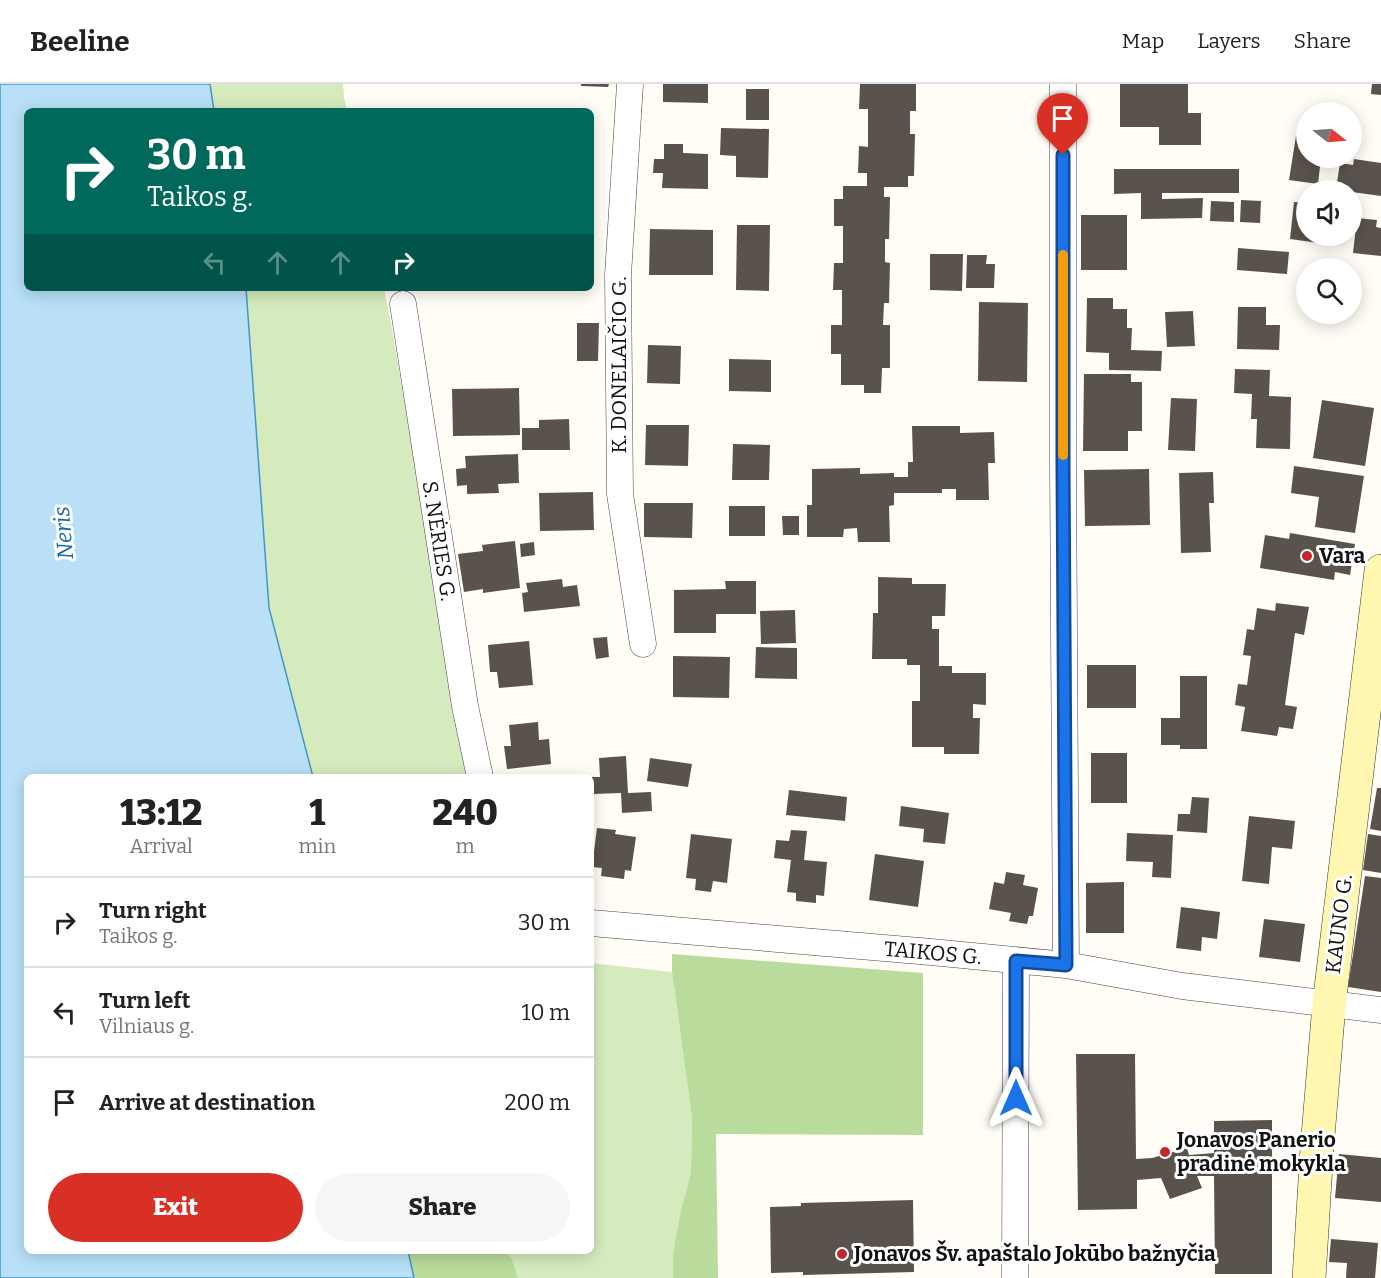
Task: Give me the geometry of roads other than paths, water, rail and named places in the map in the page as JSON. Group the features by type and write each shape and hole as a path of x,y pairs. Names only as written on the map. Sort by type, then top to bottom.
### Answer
{"main road":[{"name":"KAUNO G.","path":"1309,1278 1329,1005 1381,571"}],"street":[{"name":"K. DONELAIČIO G.","path":"630,84 618,275 620,494 643,644"},
{"path":"1063,84 1066,965"},
{"name":"S. NĖRIES G.","path":"403,304 465,706 479,774"},
{"name":"TAIKOS G.","path":"594,923 1066,965 1182,986 1381,1010"},
{"path":"1015,1278 1016,961"}],"water":[{"name":"Neris","path":"0,84 210,84 214,108 24,108 24,291 246,291 269,608 312,774 24,774 24,1254 409,1254 414,1278 0,1278"}],"place":[{"name":"Vara","path":"1307,556"},
{"name":"Jonavos Panerio pradinė mokykla","path":"1165,1152"},
{"name":"Jonavos Šv. apaštalo Jokūbo bažnyčia","path":"842,1254"}]}
